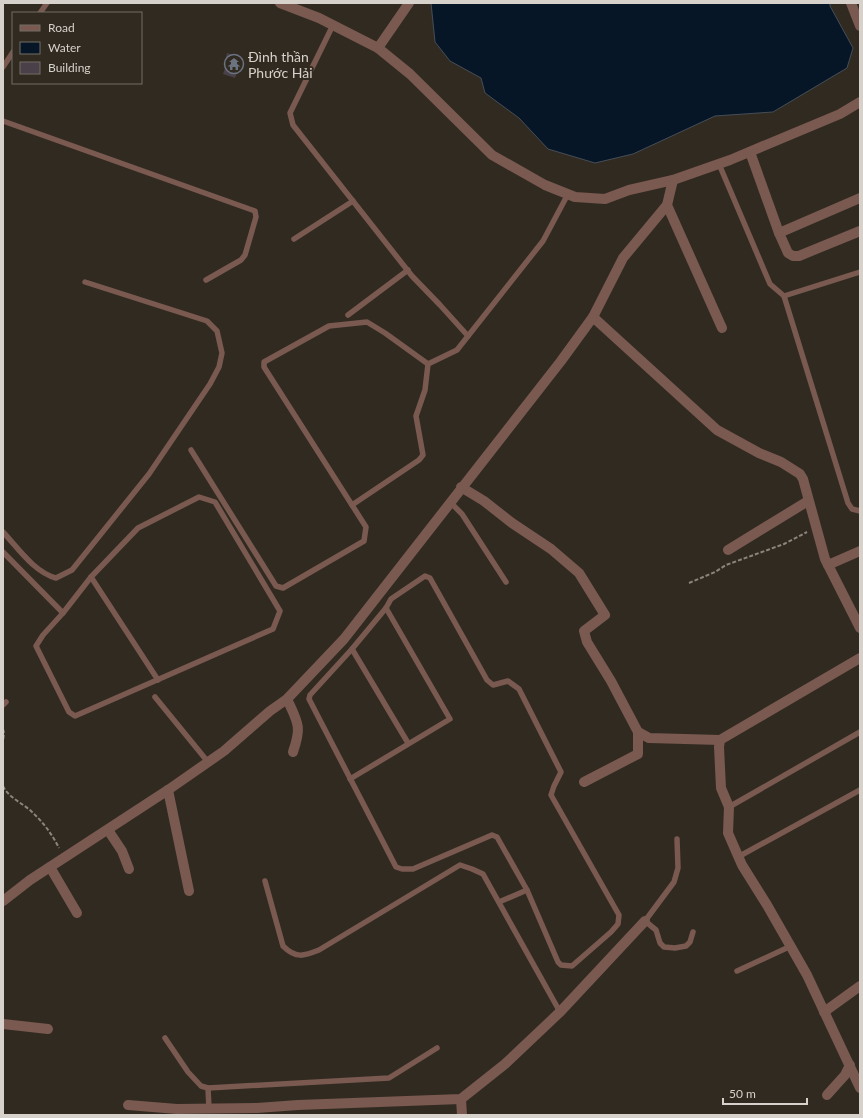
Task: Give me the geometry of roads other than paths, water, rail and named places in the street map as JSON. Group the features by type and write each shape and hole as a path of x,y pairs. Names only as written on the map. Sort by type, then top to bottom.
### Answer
{"street":[{"path":"280,3 319,18 378,48 410,74 492,155 545,185 575,197 605,199 629,190 673,180 750,152 840,114 860,102"},
{"path":"378,48 409,3"},
{"path":"851,3 860,26"},
{"path":"750,152 779,233 788,253 793,256 799,256 860,231"},
{"path":"3,901 30,880 108,830 224,751 270,711 287,699 344,639 461,487 561,361 593,317 623,258 667,205 673,180"},
{"path":"779,233 860,198"},
{"path":"667,205 722,328"},
{"path":"593,317 717,430 759,453 781,462 800,474 803,479 821,549 860,628"},
{"path":"461,487 484,501 512,523 551,550 579,573 605,615 584,631 587,642 611,681 638,732 638,754 584,782"},
{"path":"728,550 808,501"},
{"path":"828,565 860,551"},
{"path":"638,732 649,738 720,740 860,658"},
{"path":"287,699 299,728 294,752"},
{"path":"720,740 721,788 729,807 728,833 738,858 807,975 860,1088"},
{"path":"168,790 189,891"},
{"path":"108,830 122,851 129,869"},
{"path":"50,867 77,913"},
{"path":"128,1105 153,1111 209,1109 256,1112 298,1105 461,1099 505,1064 560,1012 644,921"},
{"path":"824,1012 860,986"},
{"path":"3,1024 48,1029"},
{"path":"827,1095 845,1075 850,1065"},
{"path":"461,1099 462,1115"}],"lane":[{"path":"41,12 46,3"},
{"path":"334,25 290,113 293,124 408,270 468,336"},
{"path":"3,66 12,53"},
{"path":"3,121 255,211 256,217 245,255 241,260 206,280"},
{"path":"719,164 770,284 784,296 848,503 852,509 860,511"},
{"path":"428,364 457,350 543,241 568,194"},
{"path":"294,240 353,201"},
{"path":"348,315 408,270"},
{"path":"784,296 860,272"},
{"path":"3,532 31,563 47,576 56,578 72,570 148,474 210,384 219,367 222,353 217,331 207,321 85,282"},
{"path":"190,450 276,586 283,588 364,541 366,528 264,367 264,362 329,326 367,322 428,364"},
{"path":"352,505 419,460 423,454 416,416 426,390 428,364"},
{"path":"199,497 215,502 280,611 273,629 75,716 69,712 36,646 43,635 64,613 91,577 138,528 199,497"},
{"path":"450,502 462,514 506,582"},
{"path":"3,552 64,613"},
{"path":"426,576 430,578 487,680 493,685 508,681 519,689 561,772 551,795 619,916 618,924 611,932 572,966 561,965 558,962 527,890 497,837 492,835 413,869 402,869 396,866 309,699 310,695 352,649 386,608 391,599 426,576"},
{"path":"91,577 158,680"},
{"path":"350,779 450,718 386,608"},
{"path":"352,649 408,744"},
{"path":"155,696 208,762"},
{"path":"729,807 860,732"},
{"path":"738,858 860,790"},
{"path":"677,839 678,868 674,882 644,921 656,930 660,943 664,947 675,948 686,946 690,942 693,932"},
{"path":"265,882 283,946 290,953 300,955 319,950 460,865 472,869 483,874 560,1012"},
{"path":"499,902 527,890"},
{"path":"737,972 791,946"},
{"path":"165,1038 188,1072 201,1086 208,1088 389,1078 437,1048"},
{"path":"208,1088 209,1109"}],"water":[{"path":"431,3 830,3 830,6 853,48 847,68 773,112 715,116 633,154 595,163 548,149 519,118 485,93 481,78 450,61 435,42"}],"place":[{"name":"Đình thần Phước Hải","path":"234,64"}]}
